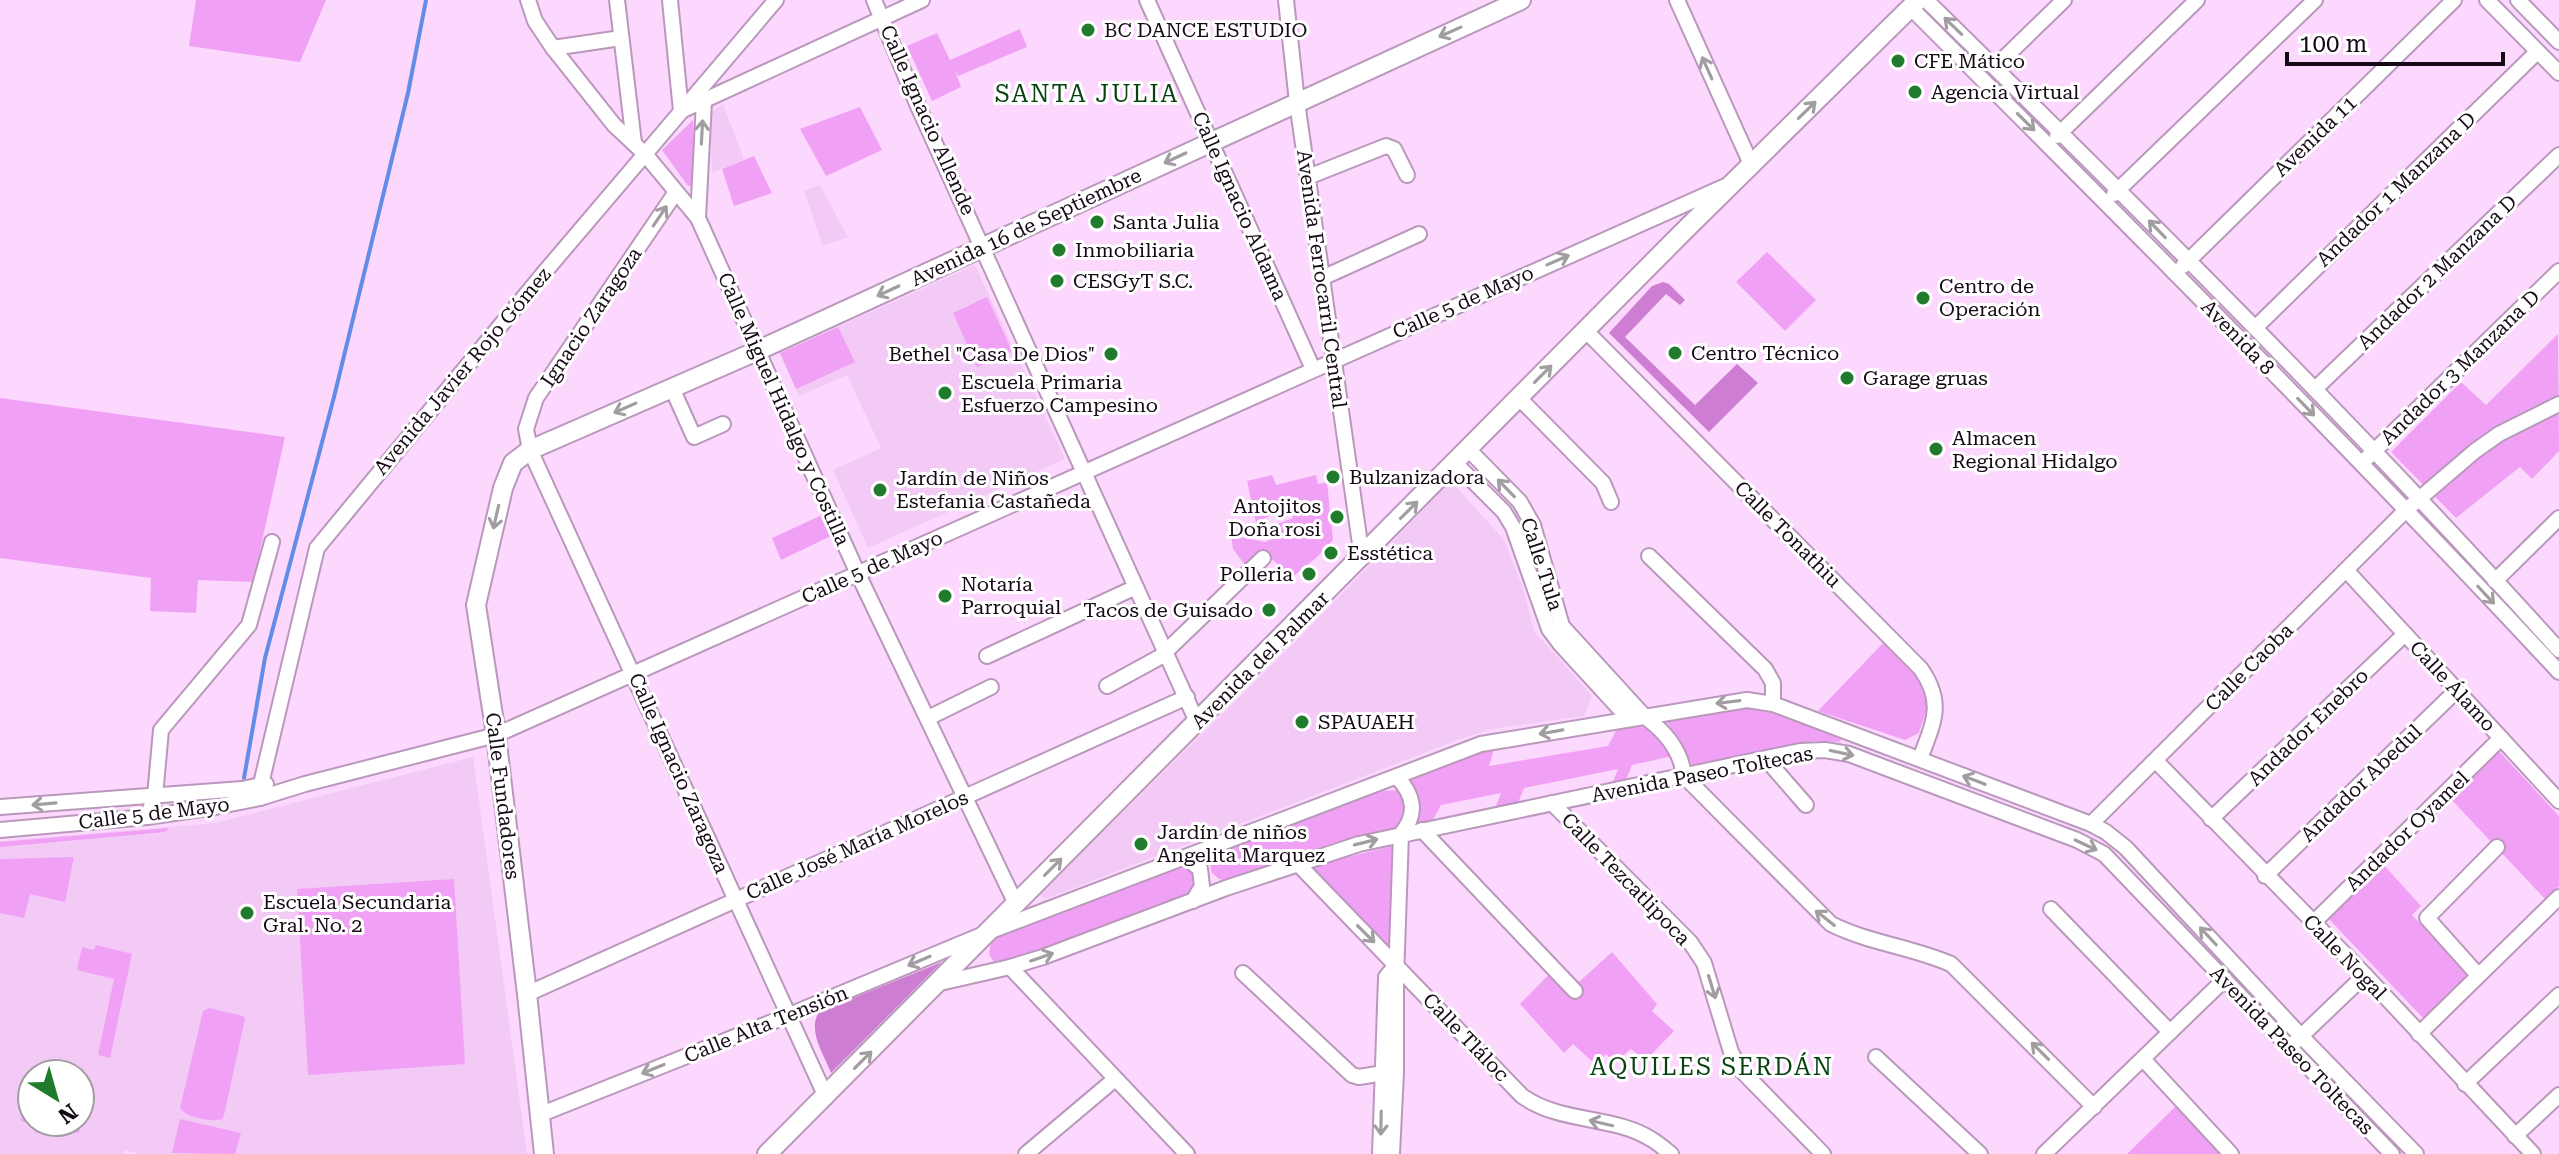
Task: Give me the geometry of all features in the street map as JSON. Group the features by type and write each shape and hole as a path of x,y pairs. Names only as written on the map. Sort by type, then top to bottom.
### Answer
{"main road":[{"name":"Avenida 16 de Septiembre","path":"530,450 757,351 1521,0"},
{"name":"Avenida del Palmar","path":"767,1154 1751,164 1919,3"},
{"name":"Calle Fundadores","path":"530,450 513,463 503,488 476,605 496,735 544,1154"}],"street":[{"name":"Calle Miguel Hidalgo y Costilla","path":"528,0 535,21 553,48 614,125 645,154 698,218 858,574 1016,904"},
{"path":"617,0 634,143"},
{"path":"670,0 681,111 922,0"},
{"name":"Avenida Javier Rojo Gómez","path":"260,791 317,548 482,347 776,0"},
{"name":"Calle Ignacio Allende","path":"874,0 918,106 1197,722"},
{"name":"Calle Ignacio Aldama","path":"1147,0 1313,369"},
{"name":"Avenida Ferrocarril Central","path":"1286,0 1297,102 1362,558"},
{"path":"1677,0 1751,164"},
{"path":"1995,67 2064,0"},
{"path":"2048,144 2197,0"},
{"path":"2106,202 2315,0"},
{"name":"Avenida 11","path":"2176,273 2454,0"},
{"path":"2487,0 2559,73"},
{"path":"2518,0 2557,36"},
{"name":"Avenida 8","path":"1919,3 1995,67 2062,131 2256,327 2495,581 2557,642"},
{"name":"Avenida 8","path":"1919,3 2048,144 2361,463 2559,672"},
{"path":"553,48 621,38"},
{"name":"Andador 1 Manzana D","path":"2256,327 2537,52"},
{"name":"Calle Miguel Hidalgo y Costilla","path":"698,218 704,101"},
{"path":"1308,177 1386,146 1394,149 1407,175"},
{"name":"Andador 2 Manzana D","path":"2315,389 2559,155"},
{"name":"Calle 5 de Mayo","path":"0,830 147,817 305,784 496,735 1735,181"},
{"name":"Ignacio Zaragoza","path":"530,450 526,429 536,398 676,192"},
{"path":"1322,278 1419,234"},
{"name":"Andador 3 Manzana D","path":"2361,463 2559,271"},
{"name":"Calle Tonathiu","path":"1586,331 1921,669 1932,684 1936,712 1920,759"},
{"path":"672,388 694,437 723,424"},
{"path":"1519,398 1603,483 1611,502"},
{"name":"Calle Caoba","path":"2091,824 2406,510 2499,434 2559,404"},
{"name":"Calle Ignacio Zaragoza","path":"530,450 826,1097"},
{"name":"Calle Tula","path":"1462,456 1520,502 1533,525 1562,626 1645,717 1673,743 1682,762 1684,776"},
{"name":"Calle Tula","path":"1462,456 1513,527 1549,629 1628,718"},
{"path":"2495,581 2559,518"},
{"path":"147,817 155,796 161,730 249,625 272,542"},
{"path":"1649,556 1765,669 1773,683 1773,704"},
{"path":"1107,686 1166,652 1263,558"},
{"name":"Calle Álamo","path":"2346,570 2557,795"},
{"path":"987,656 1136,587"},
{"name":"Andador Enebro","path":"2211,819 2405,634"},
{"path":"928,718 991,687"},
{"name":"Andador Abedul","path":"2265,876 2457,690"},
{"name":"Calle José María Morelos","path":"527,994 1187,697"},
{"name":"Avenida Paseo Toltecas","path":"991,931 1481,744 1725,702 1747,700 1773,704 2106,832 2126,848 2416,1154"},
{"name":"Andador Oyamel","path":"2313,923 2501,738"},
{"name":"Avenida Paseo Toltecas","path":"940,983 1010,967 1226,888 1359,844 1800,751 1825,750 1849,754 2077,840 2104,854 2392,1154"},
{"path":"1766,759 1806,805"},
{"name":"Calle Nogal","path":"2156,761 2365,975 2533,1154"},
{"path":"1684,776 1831,924 1850,933 1931,955 1951,964 2094,1107"},
{"path":"1392,1154 1386,977 1397,964 1401,834 1408,826 1413,798 1397,777"},
{"name":"Calle 5 de Mayo","path":"0,807 242,789 260,791"},
{"path":"2015,817 2022,798"},
{"name":"Calle Tezcatlipoca","path":"1552,803 1690,942 1704,963 1731,1052 1740,1069 1823,1154"},
{"path":"1422,830 1575,991"},
{"path":"1217,844 1210,851 1207,869 1211,878 1226,888"},
{"path":"2478,975 2427,918 2497,847"},
{"path":"1178,858 1186,858 1200,869 1202,886 1192,901"},
{"name":"Calle Tláloc","path":"1297,863 1522,1096 1558,1114 1631,1130 1651,1138 1671,1154"},
{"path":"2419,1034 2559,897"},
{"path":"2051,909 2170,1032"},
{"name":"Calle Alta Tensión","path":"539,1115 991,931"},
{"path":"1010,967 1187,1154"},
{"path":"1243,973 1352,1075 1359,1077 1389,1072"},
{"path":"2290,1047 2365,975"},
{"path":"2044,1154 2225,979"},
{"path":"2465,1084 2559,995"},
{"path":"1876,1057 1980,1154"},
{"path":"2143,1059 2231,1154"},
{"path":"1380,1154 1389,1072"},
{"path":"1026,1154 1115,1079"},
{"path":"2515,1136 2559,1095"}],"shaded area":[{"path":"196,0 326,0 300,62 189,46"},
{"path":"1020,29 1027,47 958,76 955,71 961,87 932,101 907,46 937,33 950,60"},
{"path":"723,104 744,159 712,173 710,113"},
{"path":"860,107 882,150 826,176 800,129"},
{"path":"693,120 694,179 693,185 688,186 662,150"},
{"path":"754,156 772,193 734,206 722,169"},
{"path":"820,185 848,237 823,246 804,190"},
{"path":"1767,252 1816,300 1785,331 1736,282"},
{"name":"Escuela Primaria Esfuerzo Campesino","path":"975,265 1065,459 868,548 833,470 881,448 847,375 799,396 780,353"},
{"path":"1663,282 1685,300 1680,305 1666,294 1625,337 1695,405 1737,364 1758,383 1709,432 1609,333 1652,286"},
{"path":"987,297 1012,351 977,367 953,313"},
{"path":"838,327 855,362 796,389 780,353"},
{"path":"2558,334 2559,451 2532,479 2520,467 2456,518 2391,452 2461,382 2486,405"},
{"path":"0,398 285,437 253,582 198,580 196,613 150,611 151,578 0,558"},
{"path":"1272,475 1276,485 1316,475 1318,484 1327,482 1333,540 1291,578 1263,550 1245,565 1233,549 1231,535 1265,542 1279,536 1277,524 1293,518 1289,506 1256,523 1247,481"},
{"path":"1451,481 1504,540 1523,588 1534,631 1592,696 1584,716 1492,729 1463,738 1045,899 1040,894 1296,641"},
{"path":"822,515 831,536 781,560 772,538"},
{"path":"1884,642 1916,674 1927,696 1919,733 1905,740 1818,711"},
{"path":"1738,707 1778,715 1842,738 1840,742 1815,741 1692,766 1681,742 1665,720"},
{"path":"1634,725 1652,732 1673,756 1632,765 1626,780 1613,782 1618,769 1524,788 1518,803 1495,809 1501,793 1441,805 1433,820 1413,824 1419,812 1419,801 1407,779 1494,749 1489,766 1608,746 1617,729"},
{"path":"2498,750 2559,816 2559,886 2545,899 2448,796"},
{"name":"Escuela Secundaria Gral. No. 2","path":"473,757 527,1154 139,1154 125,1150 123,1154 0,1154 0,841 215,823"},
{"path":"1398,790 1404,810 1394,828 1333,843 1232,881 1219,879 1212,873 1210,864 1214,855 1241,840 1383,791"},
{"path":"169,828 165,832 0,847 0,842"},
{"path":"1392,846 1393,952 1309,870 1328,862"},
{"path":"74,857 65,902 30,894 24,918 0,913 0,859"},
{"path":"2382,863 2421,906 2412,915 2470,976 2424,1019 2326,916"},
{"path":"1183,865 1189,867 1198,878 1193,893 1005,964 995,963 989,955 991,941 998,934"},
{"path":"454,879 465,1064 308,1075 297,889"},
{"path":"96,945 132,954 110,1058 98,1055 114,979 77,970 82,947 94,950"},
{"path":"1612,952 1657,1004 1652,1011 1674,1031 1645,1061 1631,1049 1615,1062 1606,1054 1596,1065 1573,1044 1564,1053 1520,1004 1560,963 1579,982"},
{"path":"942,962 831,1073 816,1035 819,1012"},
{"path":"209,1008 245,1019 224,1115 217,1120 193,1117 180,1108 203,1011"},
{"path":"2177,1105 2223,1154 2127,1154"},
{"path":"180,1119 241,1133 235,1154 172,1153"}],"waterway":[{"path":"244,778 265,658 334,397 408,93 426,0"}],"place":[{"name":"BC DANCE ESTUDIO","path":"1088,30"},
{"name":"CFE Mático","path":"1898,61"},
{"name":"Agencia Virtual","path":"1915,92"},
{"name":"Santa Julia","path":"1097,222"},
{"name":"Inmobiliaria","path":"1059,250"},
{"name":"CESGyT S.C.","path":"1057,281"},
{"name":"Centro de Operación","path":"1923,298"},
{"name":"Centro Técnico","path":"1675,353"},
{"name":"Bethel \"Casa De Dios\"","path":"1111,354"},
{"name":"Garage gruas","path":"1847,378"},
{"name":"Escuela Primaria Esfuerzo Campesino","path":"945,393"},
{"name":"Almacen Regional Hidalgo","path":"1936,449"},
{"name":"Bulzanizadora","path":"1333,477"},
{"name":"Jardín de Niños Estefania Castañeda","path":"880,490"},
{"name":"Antojitos Doña rosi","path":"1337,517"},
{"name":"Esstética","path":"1331,553"},
{"name":"Polleria","path":"1309,574"},
{"name":"Notaría Parroquial","path":"945,596"},
{"name":"Tacos de Guisado","path":"1269,610"},
{"name":"SPAUAEH","path":"1302,722"},
{"name":"Jardín de niños Angelita Marquez","path":"1141,844"},
{"name":"Escuela Secundaria Gral. No. 2","path":"247,913"}],"district":[{"name":"SANTA JULIA","path":"1087,94"},
{"name":"AQUILES SERDÁN","path":"1712,1067"}]}
